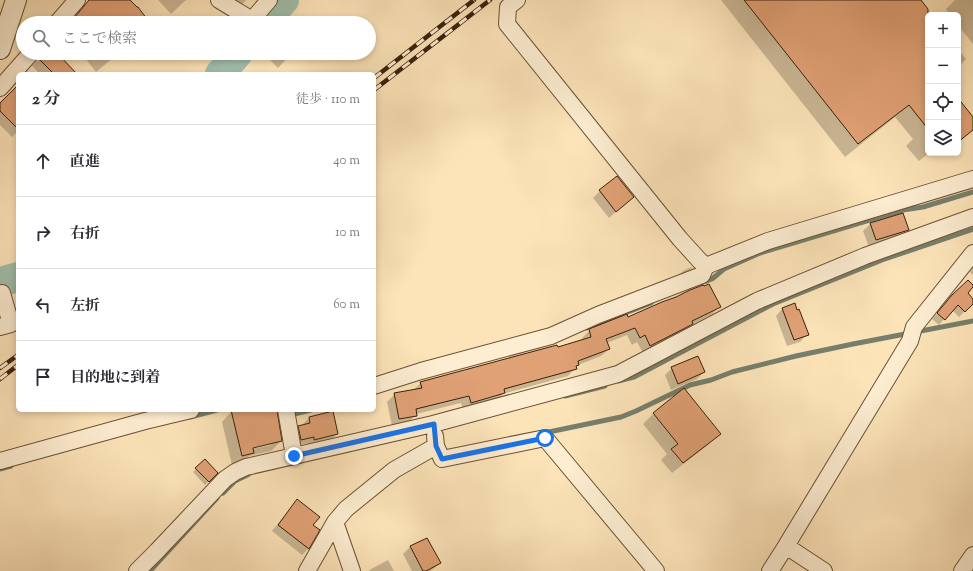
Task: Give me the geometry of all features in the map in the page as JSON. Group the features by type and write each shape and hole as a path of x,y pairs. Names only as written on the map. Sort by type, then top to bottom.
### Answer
{"street":[{"path":"0,49 16,0"},
{"path":"63,16 77,0"},
{"path":"219,0 245,16"},
{"path":"255,16 269,0"},
{"path":"517,0 508,7 507,24 680,239 706,266"},
{"path":"0,88 25,60"},
{"path":"376,385 421,371 551,336 624,305 702,275 706,266 768,241 973,179"},
{"path":"137,571 225,479 246,467 294,456 435,433 618,374 756,301 865,256 973,217"},
{"path":"770,571 906,348 912,333 973,253"},
{"path":"0,327 11,324 2,293"},
{"path":"0,461 183,412"},
{"path":"286,412 294,456"},
{"path":"307,571 335,522 346,509 394,470 435,433"},
{"path":"435,433 442,459 545,438 656,571"},
{"path":"335,522 352,571"},
{"path":"786,546 824,571"},
{"path":"962,571 973,555"}],"building":[{"path":"89,0 130,0 145,16 76,16"},
{"path":"744,0 921,0 928,9 928,12 925,12 925,125 909,105 858,144"},
{"path":"40,60 64,60 75,72 52,72"},
{"path":"16,87 16,127 0,111 0,103"},
{"path":"961,102 973,117 973,130 961,140"},
{"path":"617,176 634,197 616,212 599,190"},
{"path":"903,213 909,230 876,240 870,223"},
{"path":"968,280 973,285 968,293 973,299 973,304 965,312 958,305 945,320 937,313 952,295"},
{"path":"709,284 721,307 692,321 693,324 650,346 645,335 640,338 635,328 606,339 610,349 578,361 579,365 576,366 577,369 504,389 505,393 471,403 469,396 416,409 417,416 399,419 394,393 422,388 420,382 557,345 558,347 591,337 589,329 627,314 628,317 690,290"},
{"path":"795,303 797,310 799,309 809,335 794,340 782,308"},
{"path":"698,356 705,372 678,384 671,367"},
{"path":"684,388 721,434 683,463 671,449 678,444 653,413"},
{"path":"231,412 277,412 282,441 253,448 254,453 242,456"},
{"path":"333,412 338,434 314,440 314,437 301,440 298,426 310,423 309,417"},
{"path":"205,459 218,473 209,482 195,468"},
{"path":"297,499 320,517 313,525 320,530 309,549 278,525"},
{"path":"427,538 441,563 426,571 423,571 410,546"}],"waterway":[{"path":"270,16 284,0"},
{"path":"222,72 232,60"},
{"path":"701,283 712,279 724,269 760,253 903,210 923,207 973,192"},
{"path":"618,381 634,377 773,304 882,260 973,229"},
{"path":"0,282 16,278"},
{"path":"587,328 651,303"},
{"path":"544,433 621,417 690,385 711,380 732,372 796,356 973,321"},
{"path":"565,396 605,386"},
{"path":"190,417 209,412"},
{"path":"294,412 294,414 302,412"},
{"path":"0,469 11,466"},
{"path":"223,493 235,481 249,474"},
{"path":"150,571 217,498"}],"railway":[{"path":"376,76 474,0"},
{"path":"376,88 490,0"},
{"path":"0,368 16,356"},
{"path":"0,379 16,367"}],"route":[{"path":"294,456 434,424 436,446 442,459 545,438"}]}
